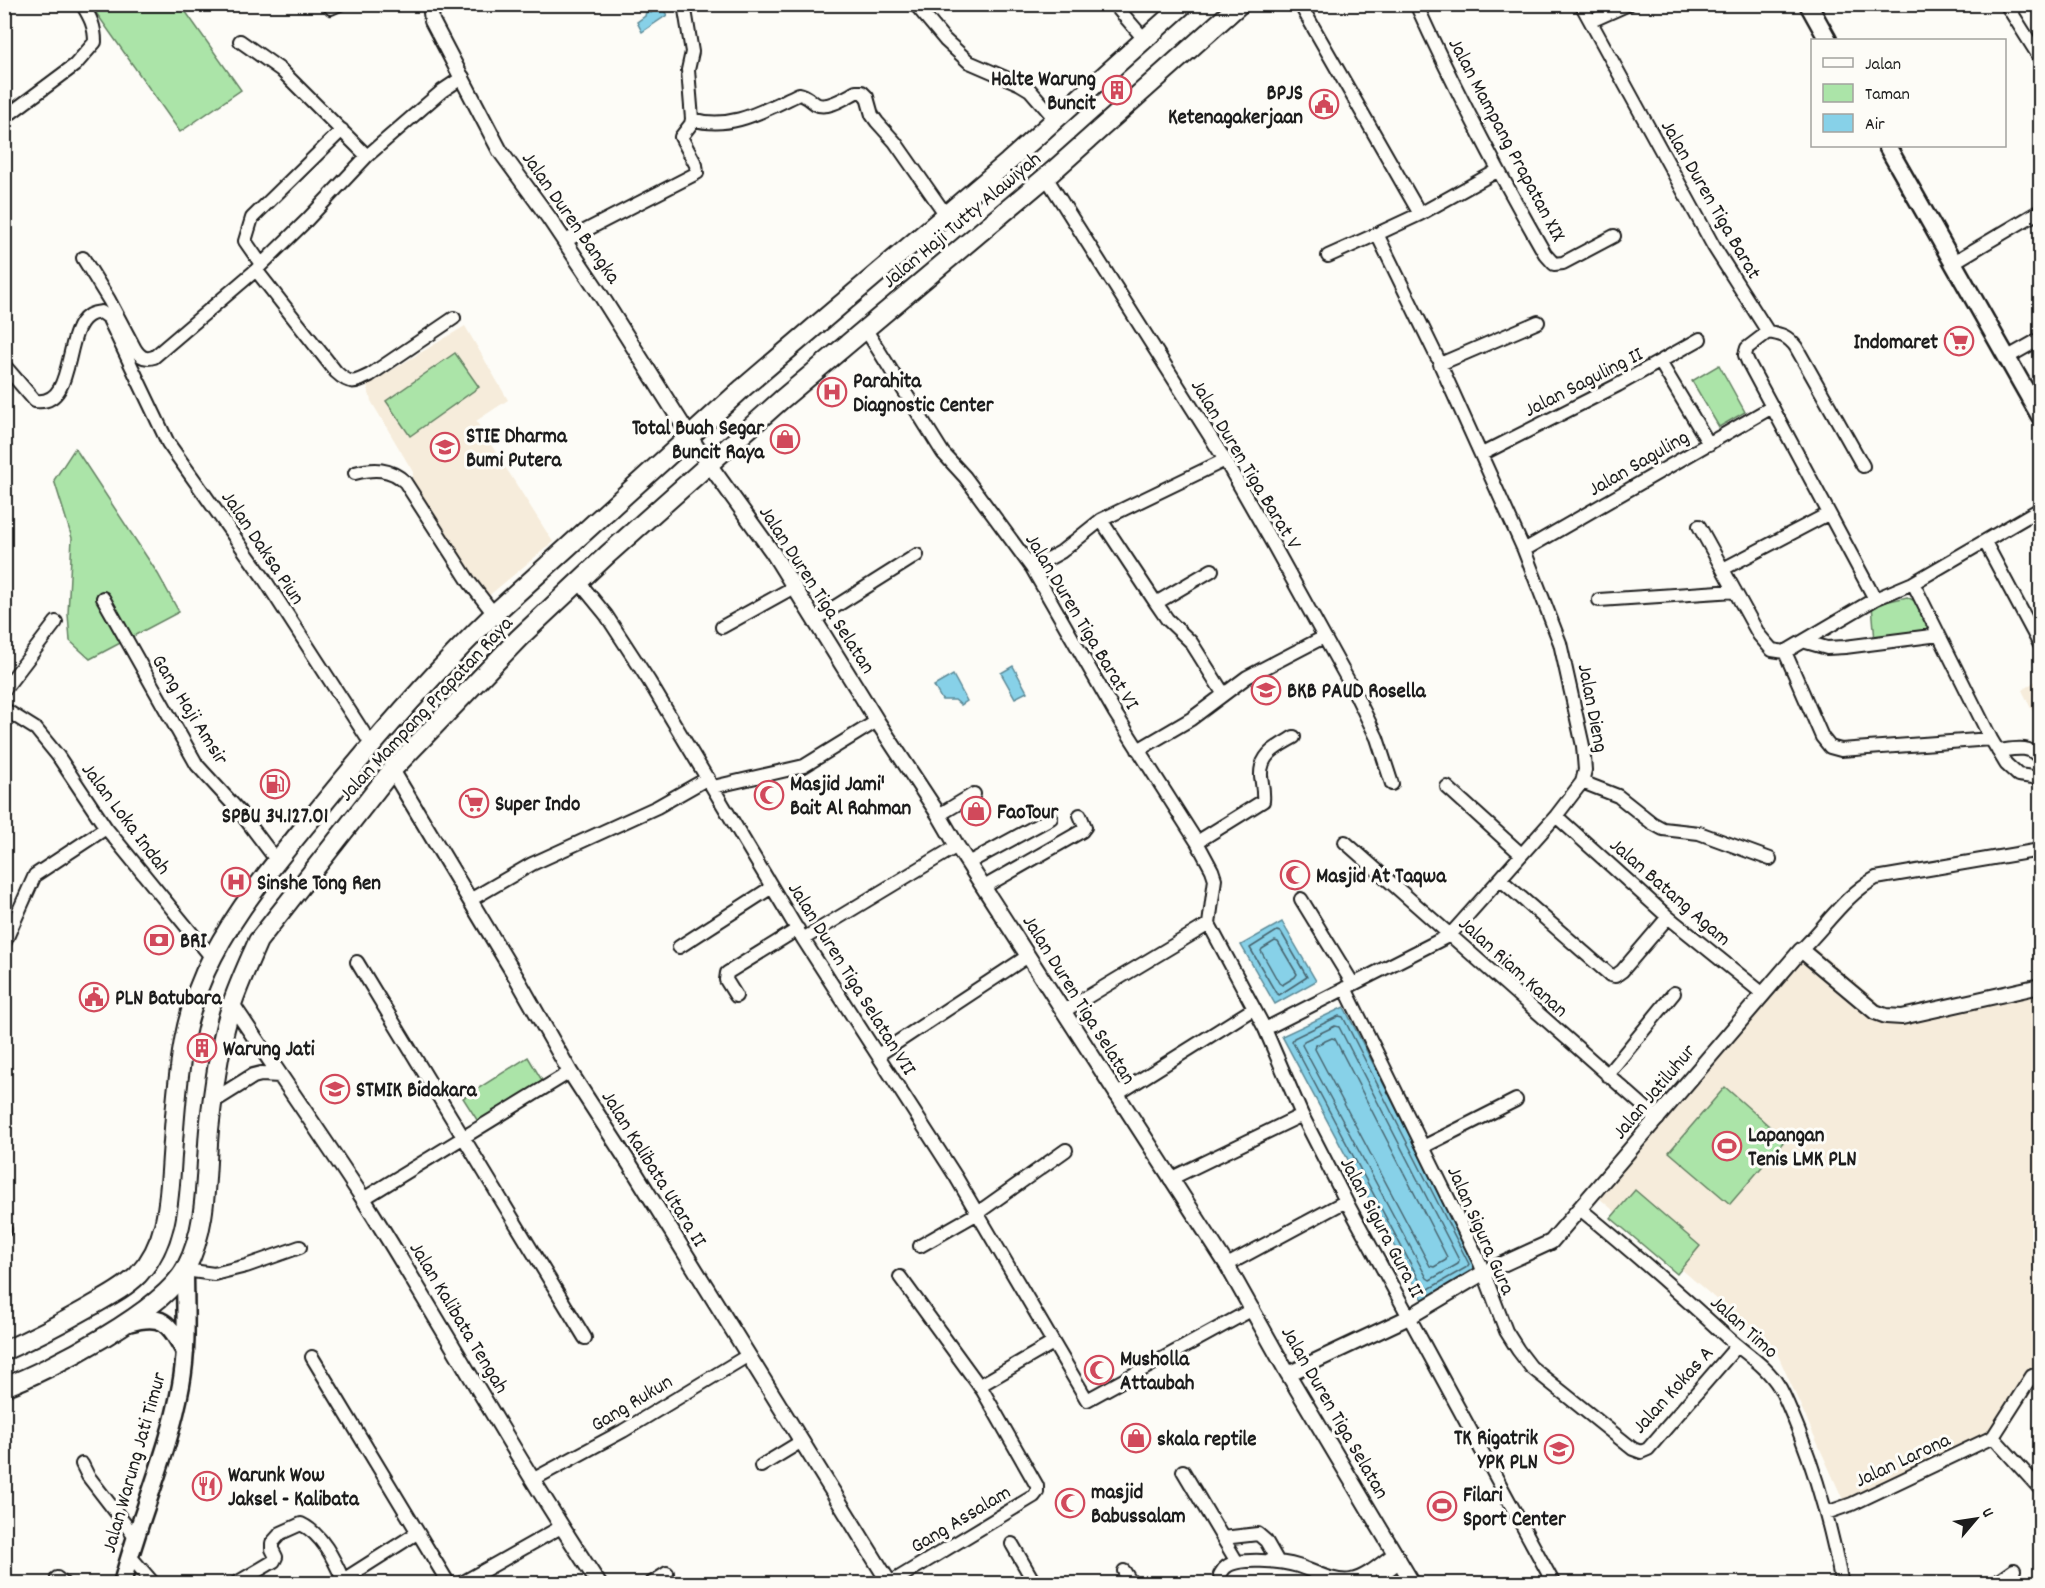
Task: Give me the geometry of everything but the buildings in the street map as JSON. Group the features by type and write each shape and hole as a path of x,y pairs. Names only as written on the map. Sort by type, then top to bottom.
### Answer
{"main road":[{"name":"Jalan Haji Tutty Alawiyah","path":"693,441 766,368 1056,120 1185,4"},
{"name":"Jalan Haji Tutty Alawiyah","path":"711,465 782,400 1046,177 1239,4"},
{"path":"1808,4 1827,39"},
{"path":"1888,147 2040,416"},
{"name":"Jalan Mampang Prapatan Raya","path":"4,1351 50,1329 127,1284 138,1274 156,1249 163,1233 168,1209 180,1065 190,1016 212,958 251,893 371,744 465,642 587,530 693,441"},
{"name":"Jalan Mampang Prapatan Raya","path":"185,1270 201,1224 213,1101 225,1030 232,1004 258,941 392,770 487,670 607,555 711,465"},
{"path":"587,530 599,529 607,534 611,543 607,555"},
{"path":"4,1387 35,1375 123,1325 147,1309 170,1288 185,1270"},
{"name":"Jalan Warung Jati Timur","path":"122,1584 135,1537 157,1490 181,1386 185,1352 185,1270"},
{"name":"Jalan Warung Jati Timur","path":"123,1325 150,1318 159,1320 167,1325 176,1336 185,1352"}],"street":[{"path":"4,118 75,65 95,42 95,29 82,4"},
{"path":"328,4 331,8 340,4"},
{"name":"Jalan Duren Bangka","path":"430,4 432,21 501,151 565,241 693,441"},
{"path":"565,241 697,173 696,165 681,137 692,119 688,70 692,52 684,4"},
{"path":"915,4 945,40 969,62 1030,90 1056,120"},
{"path":"1114,4 1145,40"},
{"path":"1300,4 1420,214"},
{"name":"Jalan Mampang Prapatan XIX","path":"1416,4 1443,64 1497,171 1545,254 1554,264 1563,262 1614,236"},
{"name":"Jalan Duren Tiga Barat","path":"1581,4 1714,248 1768,332"},
{"path":"1591,21 1629,4"},
{"path":"2006,4 2040,58"},
{"path":"240,41 281,70 367,156"},
{"path":"84,258 140,356 148,359 160,353 258,267 307,220 367,156 435,97 463,77"},
{"path":"692,119 712,124 721,123 748,118 799,94 820,106 856,92 862,92 869,102 872,115 895,142 946,215"},
{"path":"342,130 252,218 245,241 258,267 336,372 346,381 356,382 370,375 454,318"},
{"path":"1328,256 1420,214 1497,171"},
{"name":"Jalan Duren Tiga Barat V","path":"1046,177 1225,460 1354,690 1377,738 1392,784"},
{"path":"1954,262 2040,211"},
{"name":"Jalan Dieng","path":"1265,1029 1450,935 1556,816 1582,782 1585,770 1585,758 1560,643 1524,550 1482,454 1377,234"},
{"name":"Jalan Daksa Piun","path":"4,365 35,401 49,401 55,396 64,380 82,321 87,316 101,312 108,317 168,443 263,577 371,744"},
{"path":"1438,361 1538,322"},
{"name":"Jalan Duren Tiga Barat VI","path":"866,330 943,453 965,477 1032,568 1138,750 1197,842 1215,879 1209,924"},
{"path":"1863,466 1790,339 1768,332 1747,348 1745,355 1875,599"},
{"name":"Jalan Saguling II","path":"1482,454 1700,339"},
{"path":"2008,357 2040,339"},
{"path":"1660,362 1709,444"},
{"name":"Jalan Saguling","path":"1524,550 1772,407"},
{"name":"Jalan Duren Tiga Selatan","path":"693,441 773,553 957,846 1227,1265 1288,1374 1413,1584"},
{"path":"1032,568 1061,552 1101,520 1225,460"},
{"path":"356,473 385,470 396,473 405,482 470,583 494,614"},
{"path":"1699,526 1766,645 1772,650 1785,652 1806,642 1875,599 1913,583 2040,509"},
{"path":"1722,569 1828,514"},
{"path":"1101,520 1167,619 1191,642 1223,693"},
{"path":"1985,542 2040,645"},
{"path":"814,620 917,555"},
{"path":"1156,603 1212,570"},
{"name":"Jalan Duren Tiga Selatan VII","path":"579,582 618,634 711,783 801,934 956,1177 1087,1400 1253,1309"},
{"path":"1913,583 1998,751 2012,772 2040,778"},
{"path":"723,627 794,587"},
{"path":"1599,600 1735,591"},
{"name":"Gang Haji Amsir","path":"103,598 197,765 240,812 277,861"},
{"path":"4,690 56,622"},
{"path":"1806,642 1827,648 1845,648 1939,635"},
{"path":"1138,750 1191,718 1247,677 1324,637"},
{"path":"1785,652 1822,737 1830,747 1841,750 1991,739"},
{"name":"Jalan Loka Indah","path":"4,709 36,729 58,756 106,828 212,958"},
{"path":"470,900 532,864 711,783 804,766 878,721"},
{"path":"1197,842 1263,801 1261,772 1263,760 1270,751 1294,737"},
{"path":"1998,751 2027,748 2033,750 2040,759"},
{"name":"Jalan Kalibata Utara II","path":"392,770 570,1072 636,1174 890,1583"},
{"path":"1582,782 1618,796 1663,829 1699,833 1770,860"},
{"path":"1447,787 1521,854"},
{"path":"939,815 975,795"},
{"path":"984,887 1082,831 1085,827 1080,815"},
{"name":"Jalan Batang Agam","path":"1556,816 1668,917 1762,993"},
{"path":"968,862 1051,818"},
{"path":"4,944 35,875 106,828"},
{"name":"Jalan Riam Kanan","path":"1344,842 1658,1119"},
{"path":"736,996 726,980 727,973 957,846"},
{"name":"Jalan Jatiluhur","path":"1288,1374 1409,1317 1483,1273 1551,1242 1658,1119 1762,993 1861,886 1876,878 2040,850"},
{"path":"1501,880 1610,975 1615,976 1622,971 1668,917"},
{"path":"679,946 772,887"},
{"name":"Jalan Sigura Gura","path":"1301,898 1349,986 1423,1147 1480,1263 1506,1331 1531,1367 1633,1449"},
{"path":"1064,1011 1209,924"},
{"name":"Jalan Sigura Gura II","path":"1209,924 1265,1029 1302,1115 1346,1201 1554,1584"},
{"path":"1801,950 1875,1012 1886,1016 1902,1017 2040,986"},
{"path":"878,1055 1028,956"},
{"path":"357,962 585,1338"},
{"path":"1607,1075 1674,993"},
{"name":"Jalan Kalibata Tengah","path":"232,1004 363,1199 561,1527 599,1584"},
{"path":"1116,1095 1253,1009"},
{"path":"363,1199 570,1072"},
{"path":"213,1101 254,1076 261,1074 280,1076"},
{"path":"1423,1147 1516,1100"},
{"path":"1170,1179 1302,1115"},
{"path":"920,1246 976,1214 1066,1150"},
{"path":"1227,1265 1346,1201"},
{"name":"Jalan Timo","path":"1580,1209 1667,1282 1737,1346 1762,1364 1780,1388 1808,1455 1826,1513 1842,1584"},
{"path":"185,1270 214,1274 246,1266 300,1247"},
{"path":"900,1277 979,1386 1053,1343"},
{"name":"Jalan Kokas A","path":"1633,1449 1641,1452 1648,1449 1737,1346"},
{"name":"Gang Rukun","path":"534,1479 623,1431 747,1356"},
{"path":"312,1357 449,1584"},
{"path":"2040,1373 2032,1376 1993,1437 2040,1489"},
{"name":"Gang Assalam","path":"890,1583 1034,1496 1037,1492 1032,1476 979,1386"},
{"name":"Jalan Larona","path":"1826,1513 1993,1437"},
{"path":"761,1466 802,1441"},
{"path":"82,1464 88,1476 135,1537"},
{"path":"1183,1471 1237,1562"},
{"path":"235,1584 274,1561 276,1557 272,1543 281,1533 301,1524 312,1529 344,1580 417,1533"},
{"path":"460,1584 561,1527"},
{"path":"1223,1538 1258,1534 1266,1541 1278,1562"},
{"path":"1012,1544 1035,1584"},
{"path":"129,1555 154,1584"},
{"path":"1222,1584 1220,1575 1226,1567 1237,1562 1278,1562 1349,1581 1396,1558"},
{"path":"1383,1584 1383,1574 1396,1558"},
{"path":"1373,1569 1383,1584"},
{"path":"1994,1584 2014,1570"},
{"path":"1124,1571 1132,1584"},
{"path":"650,1584 667,1574"}],"shaded area":[{"name":"STIE Dharma Bumi Putera","path":"465,326 508,400 476,421 553,542 486,598 412,491 413,472 371,401 367,385"},
{"path":"2040,678 2040,727 2022,690"},
{"path":"1811,945 1890,1012 2040,980 2040,1379 2003,1436 1848,1511 1776,1351 1599,1198"}],"green space":[{"path":"95,5 181,5 241,90 180,132 92,7"},
{"path":"455,353 479,387 410,436 386,401"},
{"path":"1719,365 1745,412 1719,427 1692,381"},
{"path":"75,448 158,574 179,612 90,659 70,641 68,614 72,538 54,480"},
{"path":"1907,597 1917,602 1931,627 1929,631 1875,641 1872,605"},
{"path":"528,1057 543,1082 479,1123 463,1098"},
{"name":"Lapangan Tenis LMK PLN","path":"1725,1087 1785,1140 1730,1204 1669,1152"},
{"path":"1635,1190 1700,1246 1677,1274 1611,1218"}],"water":[{"path":"661,6 667,15 642,32 637,22 645,16 646,12 651,13"},
{"path":"1013,666 1027,692 1015,698 1001,673"},
{"path":"953,675 967,701 961,705 955,700 942,700 934,686"},
{"path":"1282,922 1316,981 1275,1004 1241,945"},
{"path":"1344,1007 1478,1268 1423,1300 1282,1036"}],"place":[{"name":"Halte Warung Buncit","path":"1117,90"},
{"name":"BPJS Ketenagakerjaan","path":"1324,104"},
{"name":"Indomaret","path":"1959,341"},
{"name":"Parahita Diagnostic Center","path":"832,392"},
{"name":"Total Buah Segar Buncit Raya","path":"785,439"},
{"name":"STIE Dharma Bumi Putera","path":"445,447"},
{"name":"BKB PAUD Rosella","path":"1266,690"},
{"name":"SPBU 34.127.01","path":"275,784"},
{"name":"Masjid Jami' Bait Al Rahman","path":"769,795"},
{"name":"Super Indo","path":"474,803"},
{"name":"FaoTour","path":"976,811"},
{"name":"Masjid At Taqwa","path":"1295,875"},
{"name":"Sinshe Tong Ren","path":"236,882"},
{"name":"BRI","path":"159,940"},
{"name":"PLN Batubara","path":"94,997"},
{"name":"Warung Jati","path":"202,1048"},
{"name":"STMIK Bidakara","path":"335,1089"},
{"name":"Lapangan Tenis LMK PLN","path":"1727,1146"},
{"name":"Musholla Attaubah","path":"1099,1370"},
{"name":"skala reptile","path":"1136,1438"},
{"name":"TK Rigatrik YPK PLN","path":"1559,1449"},
{"name":"Warunk Wow Jaksel - Kalibata","path":"207,1486"},
{"name":"masjid Babussalam","path":"1070,1503"},
{"name":"Filari Sport Center","path":"1442,1506"}]}
